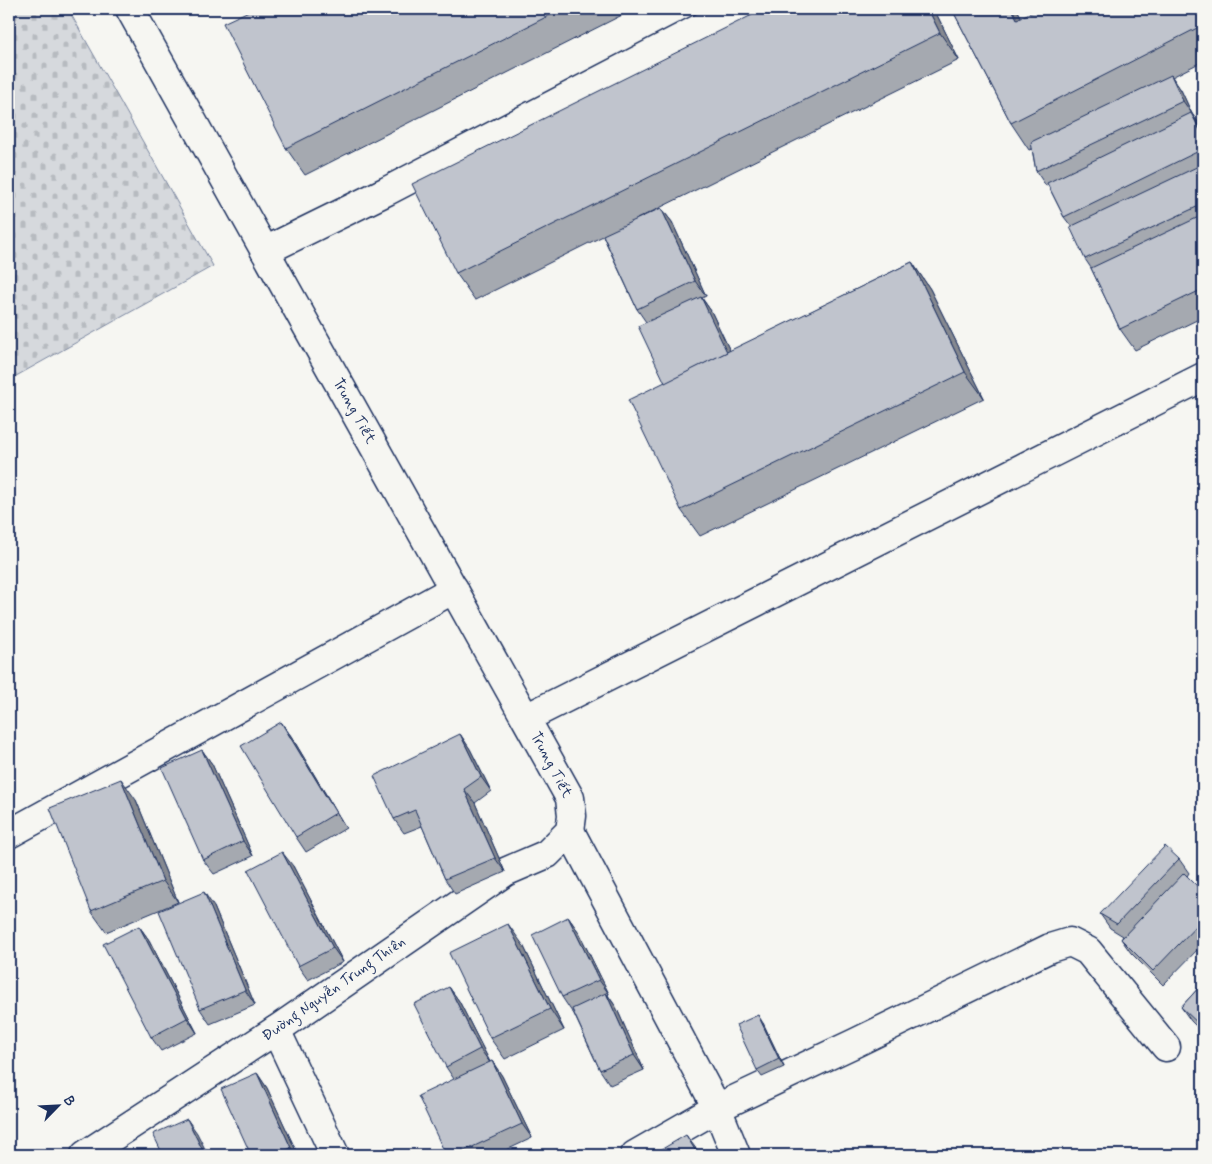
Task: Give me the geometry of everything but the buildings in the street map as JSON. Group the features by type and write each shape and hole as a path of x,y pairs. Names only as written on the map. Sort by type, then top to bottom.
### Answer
{"street":[{"name":"Trung Tiết","path":"130,9 570,798 571,824 717,1108 736,1155"},
{"path":"265,251 387,191 737,9"},
{"path":"526,718 1203,376"},
{"path":"9,834 454,589"},
{"name":"Đường Nguyễn Trung Thiên","path":"84,1155 276,1030 505,872 546,854 571,824"},
{"path":"635,1155 717,1108 855,1044 1050,948 1070,942 1088,951 1166,1047"},
{"path":"276,1030 335,1155"}],"green space":[{"path":"9,9 68,9 213,266 9,380"}]}
